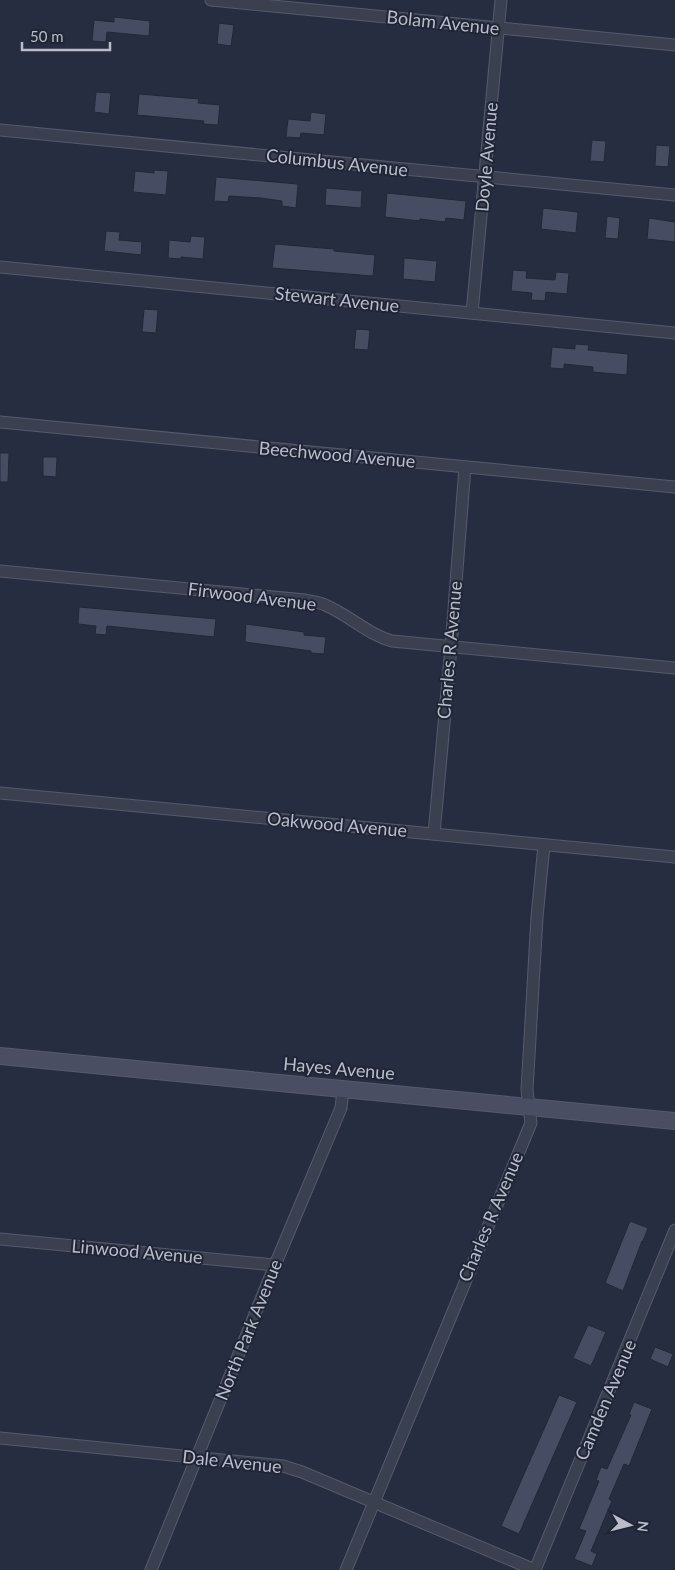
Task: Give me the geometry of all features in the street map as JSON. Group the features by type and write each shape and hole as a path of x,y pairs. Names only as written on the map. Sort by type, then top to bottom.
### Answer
{"street":[{"name":"Bolam Avenue","path":"211,0 675,45"},
{"name":"Doyle Avenue","path":"472,313 501,0"},
{"name":"Columbus Avenue","path":"0,130 675,195"},
{"name":"Stewart Avenue","path":"0,267 675,332"},
{"name":"Beechwood Avenue","path":"0,422 675,487"},
{"name":"Charles R Avenue","path":"434,834 465,467"},
{"name":"Firwood Avenue","path":"0,571 305,600 323,604 383,639 392,641 675,668"},
{"name":"Oakwood Avenue","path":"0,793 675,857"},
{"name":"Charles R Avenue","path":"346,1570 531,1123 527,1090 530,1025 544,845"},
{"name":"Hayes Avenue","path":"0,1056 675,1121"},
{"name":"North Park Avenue","path":"151,1570 341,1108 343,1090"},
{"name":"Camden Avenue","path":"535,1570 675,1230"},
{"name":"Linwood Avenue","path":"0,1239 275,1265"},
{"name":"Dale Avenue","path":"0,1438 283,1466 302,1472 374,1504 535,1570"}],"building":[{"path":"114,17 150,21 149,36 107,32 106,42 92,41 94,20 114,22"},
{"path":"219,23 234,25 231,46 217,44"},
{"path":"96,92 111,93 109,114 94,112"},
{"path":"139,94 199,99 198,103 220,105 218,125 203,124 204,121 137,115"},
{"path":"311,112 326,114 324,135 301,133 300,138 286,137 288,119 310,121"},
{"path":"592,140 606,141 604,162 590,161"},
{"path":"656,145 670,146 668,167 655,166"},
{"path":"154,170 168,171 166,195 133,192 135,171 154,173"},
{"path":"216,177 298,184 296,208 282,206 282,201 261,198 229,196 228,202 214,201"},
{"path":"326,188 362,191 361,208 325,205"},
{"path":"387,193 466,201 464,220 446,218 445,222 385,217"},
{"path":"543,208 578,212 576,233 541,229"},
{"path":"607,216 620,218 618,239 605,238"},
{"path":"649,218 675,222 675,242 647,239"},
{"path":"106,231 120,232 119,240 142,242 141,255 104,251"},
{"path":"191,236 205,237 203,259 168,258 169,240 190,242"},
{"path":"275,244 375,255 373,276 272,268"},
{"path":"404,258 437,261 435,282 403,279"},
{"path":"513,270 527,271 526,278 555,280 556,272 569,273 567,294 546,292 545,301 531,300 532,293 511,291"},
{"path":"144,309 158,310 156,333 142,332"},
{"path":"356,329 370,330 368,350 354,349"},
{"path":"575,344 589,345 588,350 628,354 627,375 593,372 593,367 564,364 564,369 550,368 552,347 575,349"},
{"path":"0,453 9,453 8,482 0,482"},
{"path":"43,457 57,457 56,477 43,476"},
{"path":"79,607 216,619 214,637 107,626 106,635 95,634 96,626 78,624"},
{"path":"246,624 304,632 304,635 326,637 324,654 245,642"},
{"path":"630,1221 648,1228 623,1291 605,1283"},
{"path":"588,1325 606,1332 591,1366 573,1358"},
{"path":"655,1347 673,1354 668,1367 650,1359"},
{"path":"559,1395 577,1402 519,1534 501,1526"},
{"path":"634,1402 652,1409 629,1466 624,1464 609,1499 612,1501 591,1551 597,1554 592,1566 574,1559 586,1531 579,1529 599,1481 596,1480 601,1467 607,1469 631,1415 629,1414"}]}
